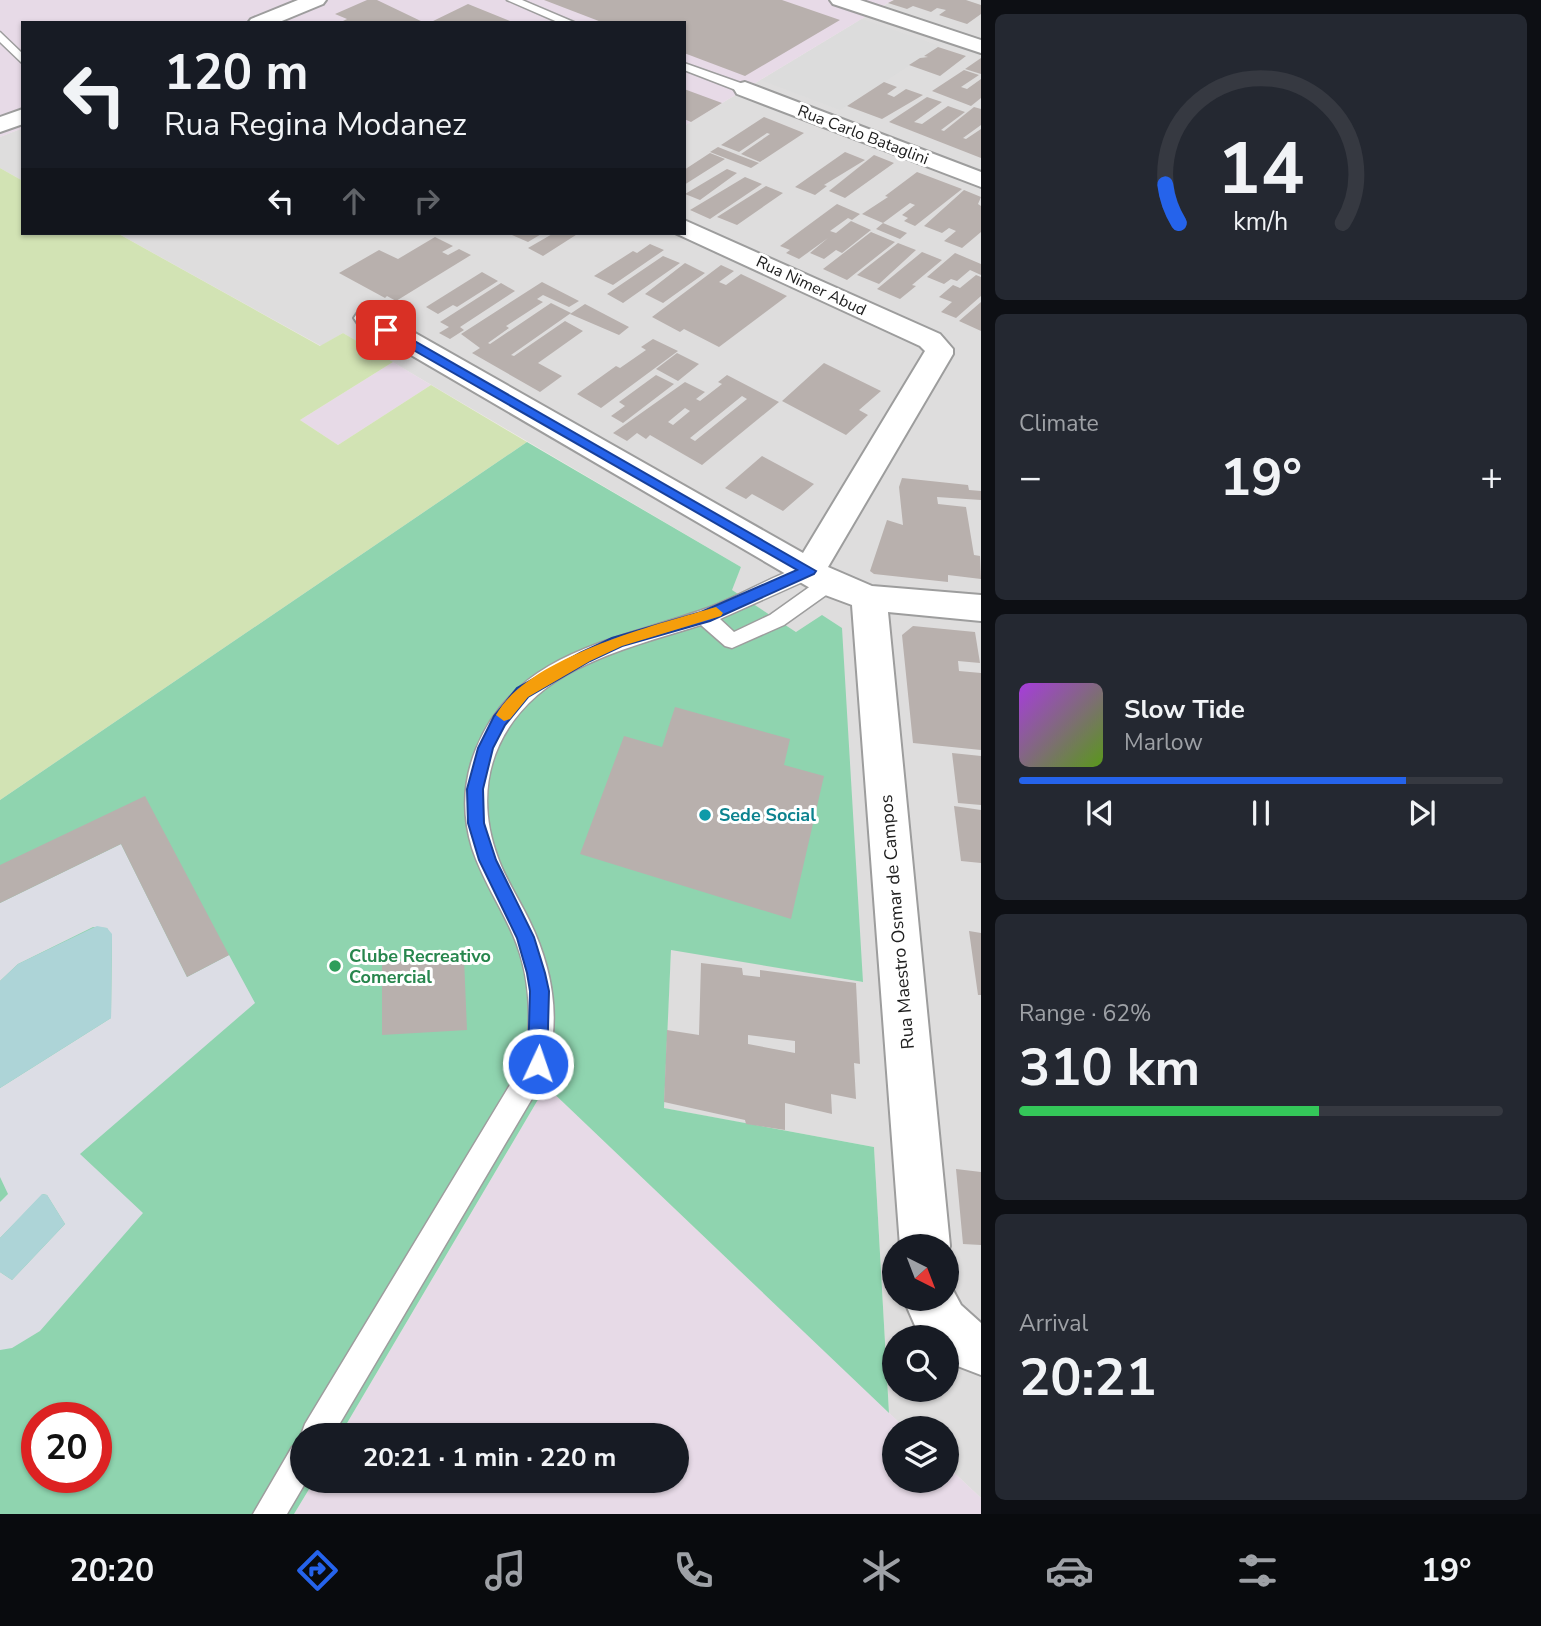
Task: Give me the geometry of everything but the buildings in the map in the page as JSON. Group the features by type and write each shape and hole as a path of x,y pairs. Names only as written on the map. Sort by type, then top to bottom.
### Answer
{"street":[{"path":"263,21 316,0"},
{"path":"840,0 981,47"},
{"name":"Rua Carlo Bataglini","path":"745,89 981,180"},
{"path":"0,125 21,117"},
{"name":"Rua Nimer Abud","path":"686,229 937,345 939,355 819,577"},
{"path":"368,318 819,577 869,598 981,608"},
{"name":"Rua Maestro Osmar de Campos","path":"869,598 924,1234"}],"lane":[{"path":"512,0 566,21"},
{"path":"0,35 21,59"},
{"path":"686,67 745,89"},
{"path":"323,1423 538,1064 540,991 536,973 525,937 487,860 476,823 475,789 485,748 499,720 522,692 553,673 618,642 705,617 819,577"},
{"path":"705,617 732,641 777,620 819,577"},
{"path":"270,1514 290,1480"}],"shaded area":[{"path":"0,0 893,0 686,125 686,21 21,21 21,129 0,137"},
{"path":"893,0 981,0 981,1498 959,1477 959,1416 892,1416 889,1413 888,1402 959,1402 959,1325 884,1325 883,1311 959,1311 959,1234 882,1234 882,1289 874,1147 663,1108 671,949 862,982 796,632 731,590 741,567 343,333 321,346 121,235 686,235 686,125"},
{"path":"862,19 940,46 840,110 761,80"},
{"path":"21,129 21,180 0,168 0,137"},
{"path":"393,362 431,385 338,445 300,420"},
{"path":"121,844 187,977 229,955 255,1003 80,1154 143,1213 40,1331 12,1348 0,1350 0,1272 12,1280 65,1224 47,1195 43,1194 0,1238 0,1202 8,1194 0,1177 0,1088 111,1018 112,937 107,928 93,927 18,964 0,981 0,903"},
{"path":"546,1086 892,1416 882,1416 882,1493 959,1493 959,1477 981,1498 981,1514 294,1514 307,1493 689,1493 689,1423 347,1423"}],"green space":[{"path":"0,168 21,180 21,235 121,235 320,346 343,333 393,362 300,420 338,445 431,385 527,442 0,800"},
{"name":"Clube Recreativo Comercial","path":"527,442 741,567 732,590 796,632 822,615 842,628 863,982 671,950 664,1108 874,1147 884,1325 882,1402 888,1402 889,1413 546,1086 347,1423 290,1423 290,1493 307,1493 294,1514 0,1514 0,800"}],"water":[{"path":"97,926 107,928 112,934 111,1018 0,1088 0,981 18,964"},
{"path":"42,1194 47,1195 65,1224 12,1280 0,1272 0,1238"}],"slow traffic":[{"path":"504,715 522,692 585,657 618,642 716,613"}],"place":[{"name":"Sede Social","path":"705,815"},
{"name":"Clube Recreativo Comercial","path":"335,966"}],"route":[{"path":"386,330 809,571 705,617 618,642 585,657 522,692 499,720 485,748 475,789 476,823 487,860 525,937 536,973 540,991 538,1064"}]}
